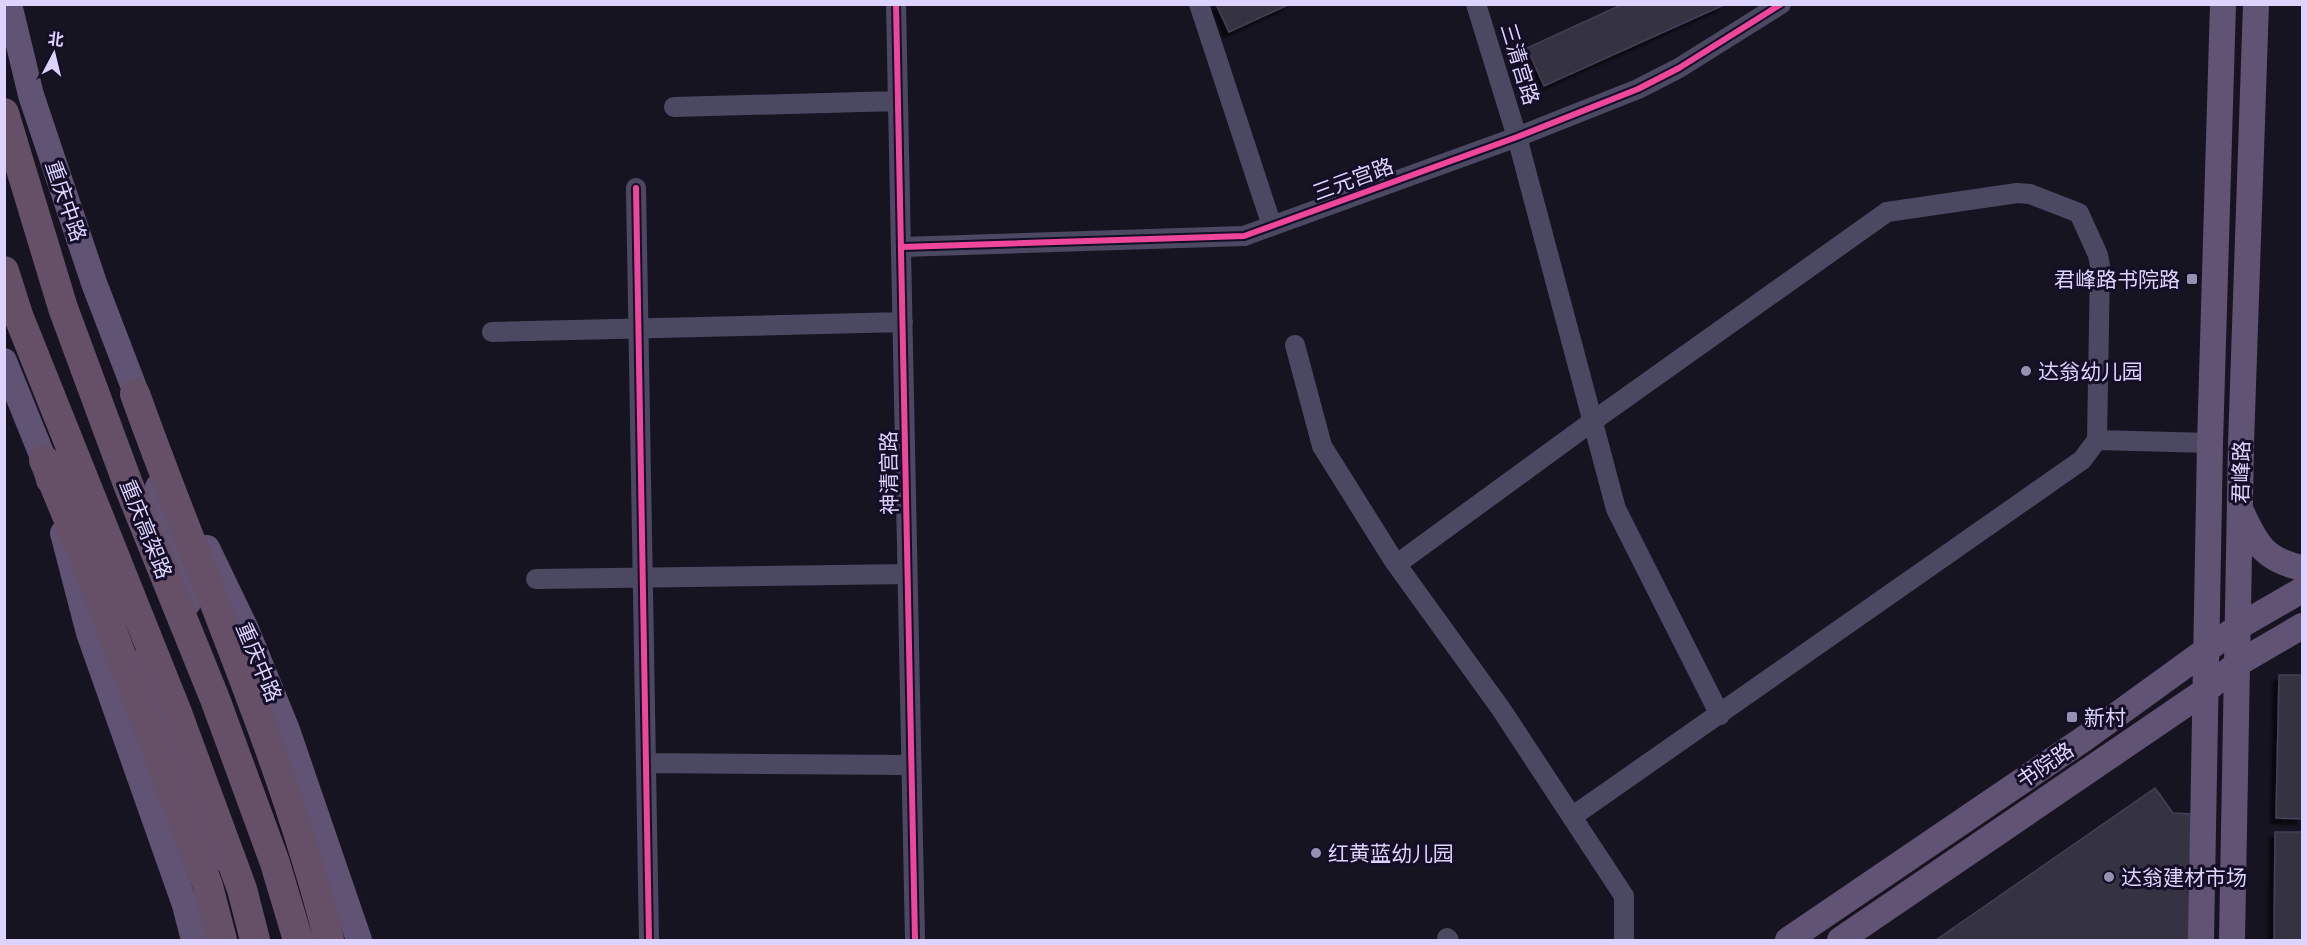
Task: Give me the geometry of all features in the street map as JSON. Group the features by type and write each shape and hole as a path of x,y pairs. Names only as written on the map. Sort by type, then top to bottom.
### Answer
{"highway":[{"name":"重庆高架路","path":"4,113 63,308 128,484 215,699 275,863 298,940"},
{"name":"重庆高架路","path":"4,270 18,315 176,710 242,889 255,940"},
{"path":"135,394 252,698 310,863 329,940"},
{"path":"44,460 208,886 222,940"}],"main road":[{"name":"重庆中路","path":"9,4 31,95 135,394 187,601 232,703 290,864 309,940"},
{"name":"君峰路","path":"2201,940 2210,443 2223,4"},
{"name":"君峰路","path":"2232,940 2240,509 2256,4"},
{"path":"4,362 44,460 89,633 184,905 194,940"},
{"name":"重庆中路","path":"135,394 245,627 287,730 359,940"},
{"path":"44,460 86,525 229,894 241,940"},
{"path":"2240,509 2253,537 2266,554 2283,564 2302,568"},
{"name":"书院路","path":"1788,940 2085,738 2238,627 2302,590"},
{"name":"书院路","path":"1840,940 2205,691 2237,664 2302,626"}],"street":[{"name":"神清宫路","path":"896,4 915,940"},
{"path":"1199,4 1272,226"},
{"name":"三清宫路","path":"1476,4 1517,136 1616,509 1720,715"},
{"name":"三元宫路","path":"902,247 1245,236 1638,89 1679,68 1754,12 1781,4"},
{"path":"674,107 898,101"},
{"path":"636,188 649,940"},
{"path":"1397,564 1887,212 2017,193 2030,194 2079,213 2098,255 2097,440 2082,460 1573,816"},
{"path":"492,332 903,322"},
{"path":"1295,345 1322,446 1397,564 1573,816 1624,897 1624,940"},
{"path":"2097,440 2210,443"},
{"path":"536,579 907,574"},
{"path":"646,763 911,765"}],"building":[{"path":"1216,4 1290,4 1229,32"},
{"path":"1623,4 1726,4 1544,86 1527,48"},
{"path":"2279,675 2302,675 2302,819 2276,818"},
{"name":"达翁建材市场","path":"2155,788 2173,813 2192,814 2190,940 1936,940"},
{"path":"2275,832 2302,832 2302,940 2274,940"}],"cycle path":[{"path":"896,4 915,940"},
{"path":"902,247 1244,236 1517,137 1638,89 1679,68 1781,4"},
{"path":"636,188 649,940"}],"place":[{"name":"君峰路书院路","path":"2192,279"},
{"name":"达翁幼儿园","path":"2026,371"},
{"name":"新村","path":"2072,717"},
{"name":"红黄蓝幼儿园","path":"1316,853"},
{"name":"达翁建材市场","path":"2109,877"}]}
